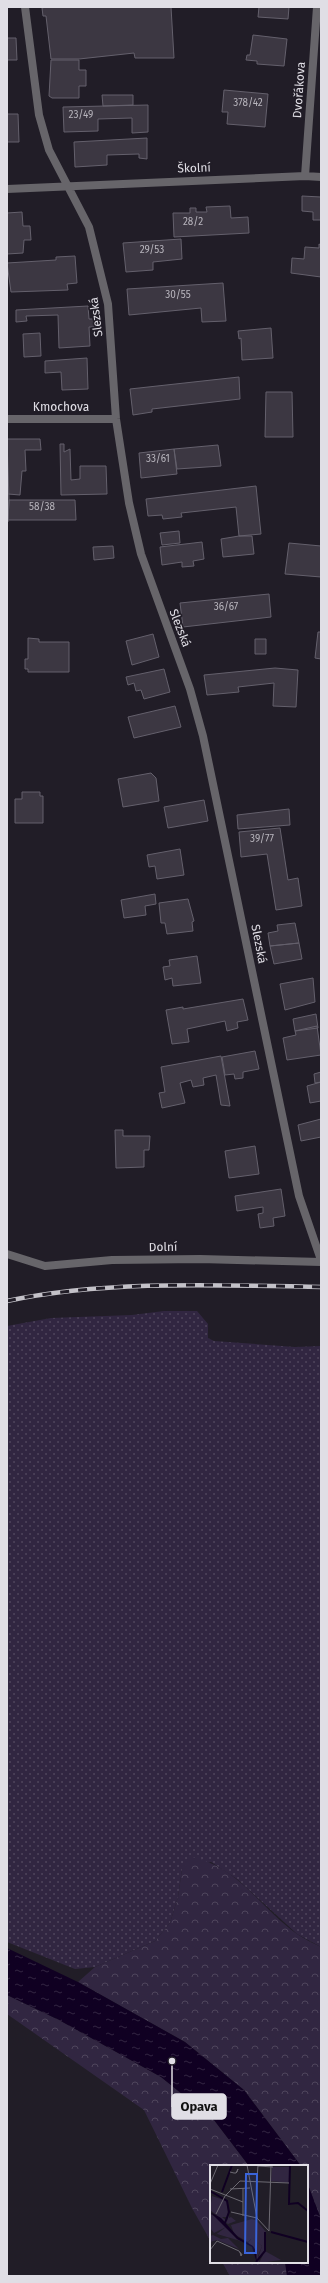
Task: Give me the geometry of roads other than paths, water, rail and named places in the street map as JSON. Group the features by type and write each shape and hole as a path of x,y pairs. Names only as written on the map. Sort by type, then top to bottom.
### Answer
{"street":[{"name":"Slezská","path":"25,7 39,115 49,150 89,227 108,304 116,419 129,503 141,554 190,689 203,736 299,1196 321,1261"},
{"name":"Dvořákova","path":"305,176 318,7"},
{"name":"Školní","path":"7,190 305,176 321,177"},
{"name":"Kmochova","path":"7,419 116,419"},
{"name":"Dolní","path":"7,1254 45,1266 112,1260 200,1258 321,1261"}],"water":[{"path":"7,1948 78,1982 185,2042 244,2090 300,2165 248,2165 214,2120 161,2077 59,2020 7,1995"},
{"path":"308,2185 321,2219 321,2276 287,2276 285,2263 308,2263"}],"railway":[{"path":"7,1301 45,1294 163,1285 321,1287"}],"place":[{"name":"Opava","path":"172,2061"}]}
